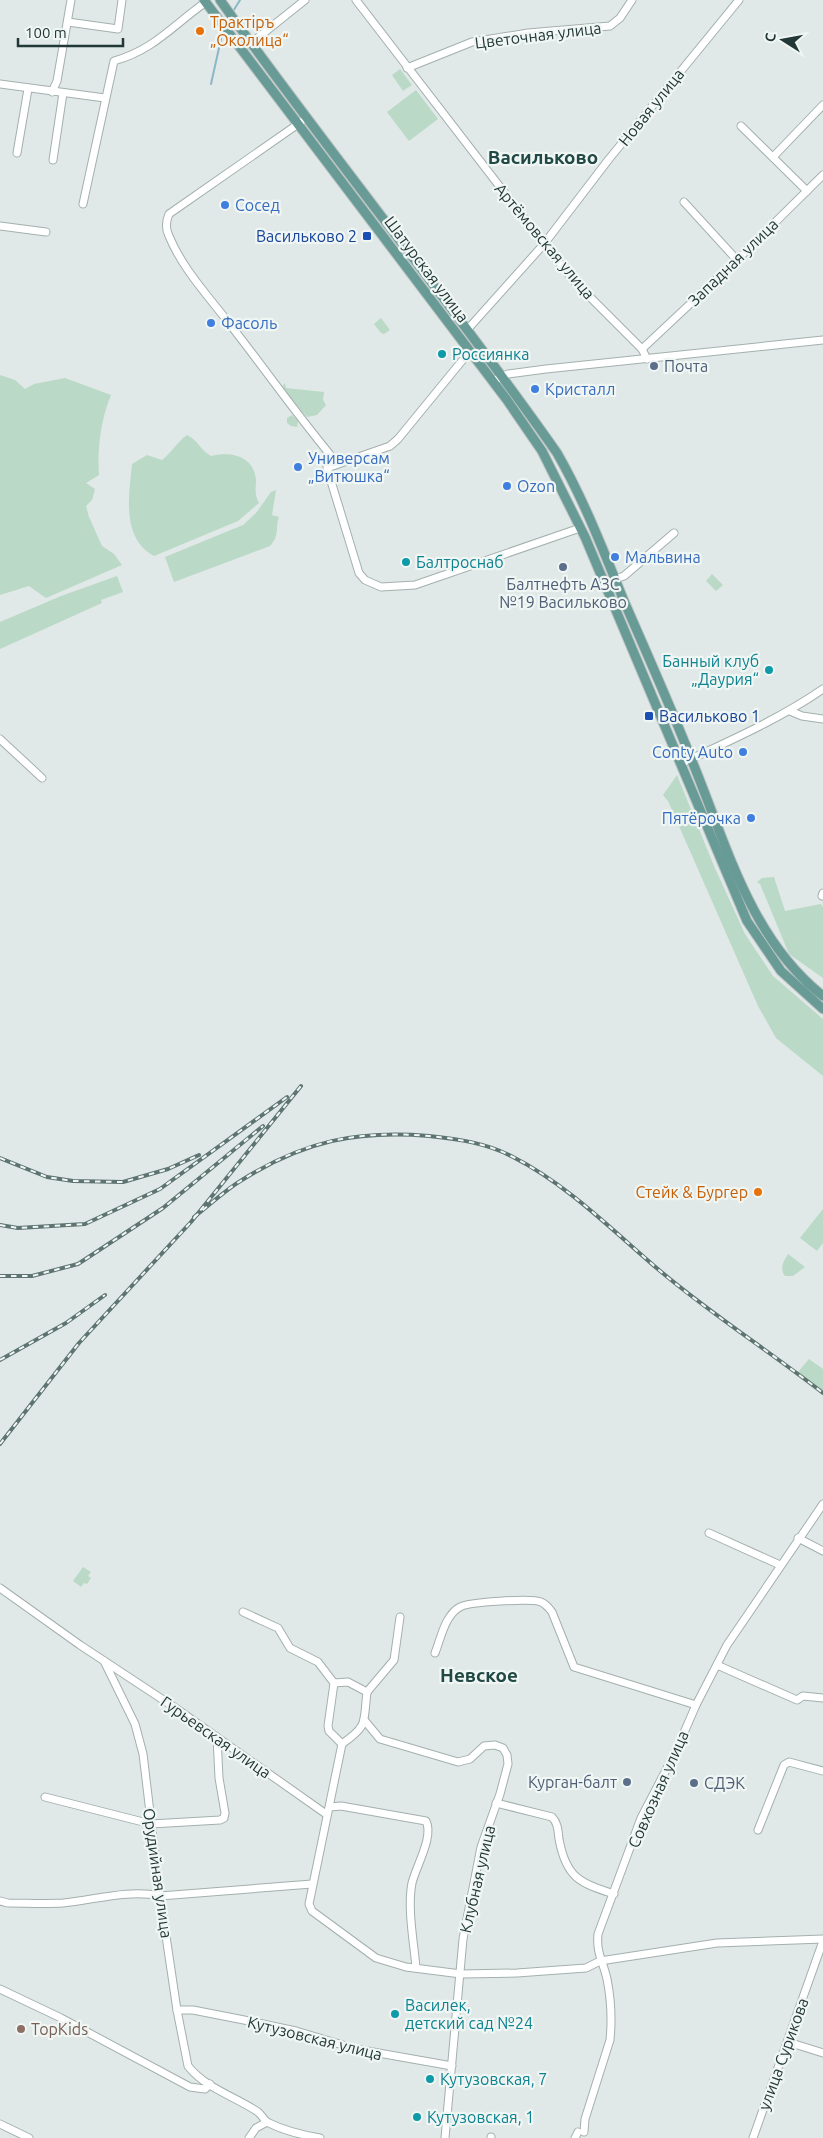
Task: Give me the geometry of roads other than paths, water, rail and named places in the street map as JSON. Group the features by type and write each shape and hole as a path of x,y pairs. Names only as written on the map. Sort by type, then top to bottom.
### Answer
{"main road":[{"name":"Шатурская улица","path":"220,0 250,44 467,330 542,451 580,528 747,921 781,971 823,1009"},
{"name":"Шатурская улица","path":"205,1 225,30 470,351 497,379 557,453 596,532 692,759 749,903 787,961 823,996"},
{"path":"580,528 586,518 587,511"},
{"path":"580,528 590,528 596,532"}],"street":[{"path":"52,92 57,81 71,0"},
{"path":"68,22 118,29 122,0"},
{"path":"250,44 305,0"},
{"name":"Артёмовская улица","path":"356,0 544,244 575,282 642,348 647,359"},
{"name":"Цветочная улица","path":"407,68 472,42 528,33 610,26 620,18 632,0"},
{"name":"Новая улица","path":"467,330 544,244 608,159 739,0"},
{"name":"Шатурская улица","path":"84,204 114,61 133,56 152,45 205,1"},
{"path":"0,84 105,98"},
{"path":"17,153 28,89"},
{"path":"53,160 63,93"},
{"path":"772,157 823,105"},
{"path":"306,118 169,214 166,226 172,242 196,282 310,432 337,464"},
{"path":"741,126 807,191"},
{"name":"Западная улица","path":"642,348 737,260 823,175"},
{"path":"684,202 737,260"},
{"path":"0,226 46,232"},
{"path":"497,379 546,369 823,340"},
{"path":"470,351 398,440 390,446 327,468 359,573 365,580 381,587 416,585 580,528"},
{"path":"615,579 624,576 674,533"},
{"path":"680,764 713,750 790,711 823,689"},
{"path":"790,711 802,716 823,720"},
{"path":"0,739 42,778"},
{"name":"Совхозная улица","path":"579,2134 610,2040 611,2029 607,1978 597,1947 598,1934 642,1818 727,1645 798,1538 823,1504"},
{"path":"709,1533 780,1566"},
{"path":"798,1538 823,1550"},
{"name":"Орудийная улица","path":"0,1588 104,1660 135,1724 143,1754 160,1896 177,2010 188,2066 193,2073 260,2114 266,2122 296,2134 320,2138"},
{"path":"435,1653 450,1615 461,1606 524,1600 540,1601 548,1606 552,1612 574,1667 696,1705"},
{"path":"243,1612 278,1628 290,1648 318,1662 334,1683 328,1726 329,1731 342,1744"},
{"path":"400,1617 394,1660 367,1692 365,1721 358,1733 342,1744 312,1884 309,1904 312,1911 376,1958 416,1968 461,1974 517,1973 586,1968 600,1961 717,1944 823,1940"},
{"name":"Гурьевская улица","path":"104,1660 326,1814"},
{"path":"717,1665 797,1700 803,1696 823,1698"},
{"path":"334,1683 348,1682 367,1692"},
{"name":"Клубная улица","path":"365,1721 380,1739 458,1762 470,1759 484,1746 495,1745 503,1748 507,1755 508,1764 481,1848 463,1939 445,2138"},
{"path":"45,1797 151,1824 220,1820 224,1818 225,1813 219,1778 217,1737"},
{"path":"758,1830 784,1765 789,1762 823,1771"},
{"path":"496,1803 552,1817 556,1822 568,1866 575,1877 586,1885 614,1894"},
{"path":"330,1807 341,1806 426,1820 429,1826 428,1833 424,1850 417,1865 411,1897 416,1968"},
{"path":"0,1901 8,1903 62,1903 100,1897 151,1894 160,1896 312,1884"},
{"name":"улица Сурикова","path":"752,2138 823,1940"},
{"path":"0,1988 61,2018 190,2087 205,2090 210,2084"},
{"name":"Кутузовская улица","path":"177,2010 193,2010 235,2018 296,2032 356,2049 452,2066"},
{"path":"788,2042 823,2053"},
{"path":"248,2138 256,2128 266,2122"},
{"path":"0,2124 29,2138"}],"waterway":[{"path":"232,13 240,0"},
{"path":"211,84 223,30"}],"railway":[{"path":"0,1444 79,1343 191,1222 301,1086"},
{"path":"0,1225 18,1228 85,1224 160,1189 287,1097"},
{"path":"0,1276 32,1276 78,1264 163,1208 263,1126"},
{"path":"194,1217 230,1188 265,1167 309,1147 332,1141 378,1135 403,1135 429,1136 483,1145 513,1157 553,1181 589,1209 679,1286 823,1393"},
{"path":"0,1158 47,1177 73,1181 123,1182 168,1169 199,1155"},
{"path":"0,1360 66,1323 105,1295"}],"place":[{"name":"Трактiръ „Околица“","path":"200,31"},
{"name":"Сосед","path":"225,205"},
{"name":"Васильково 2","path":"367,236"},
{"name":"Фасоль","path":"211,323"},
{"name":"Россиянка","path":"442,354"},
{"name":"Почта","path":"654,366"},
{"name":"Кристалл","path":"535,389"},
{"name":"Универсам „Витюшка“","path":"298,467"},
{"name":"Ozon","path":"507,486"},
{"name":"Мальвина","path":"615,557"},
{"name":"Балтроснаб","path":"406,562"},
{"name":"Балтнефть АЗС №19 Васильково","path":"563,567"},
{"name":"Банный клуб „Даурия“","path":"769,670"},
{"name":"Васильково 1","path":"649,716"},
{"name":"Conty Auto","path":"743,752"},
{"name":"Пятёрочка","path":"751,818"},
{"name":"Стейк & Бургер","path":"758,1192"},
{"name":"Курган-балт","path":"627,1782"},
{"name":"СДЭК","path":"694,1783"},
{"name":"Василек, детский сад №24","path":"395,2014"},
{"name":"TopKids","path":"21,2029"},
{"name":"Кутузовская, 7","path":"430,2079"},
{"name":"Кутузовская, 1","path":"417,2117"}],"district":[{"name":"Васильково","path":"543,157"},
{"name":"Невское","path":"479,1675"}]}
